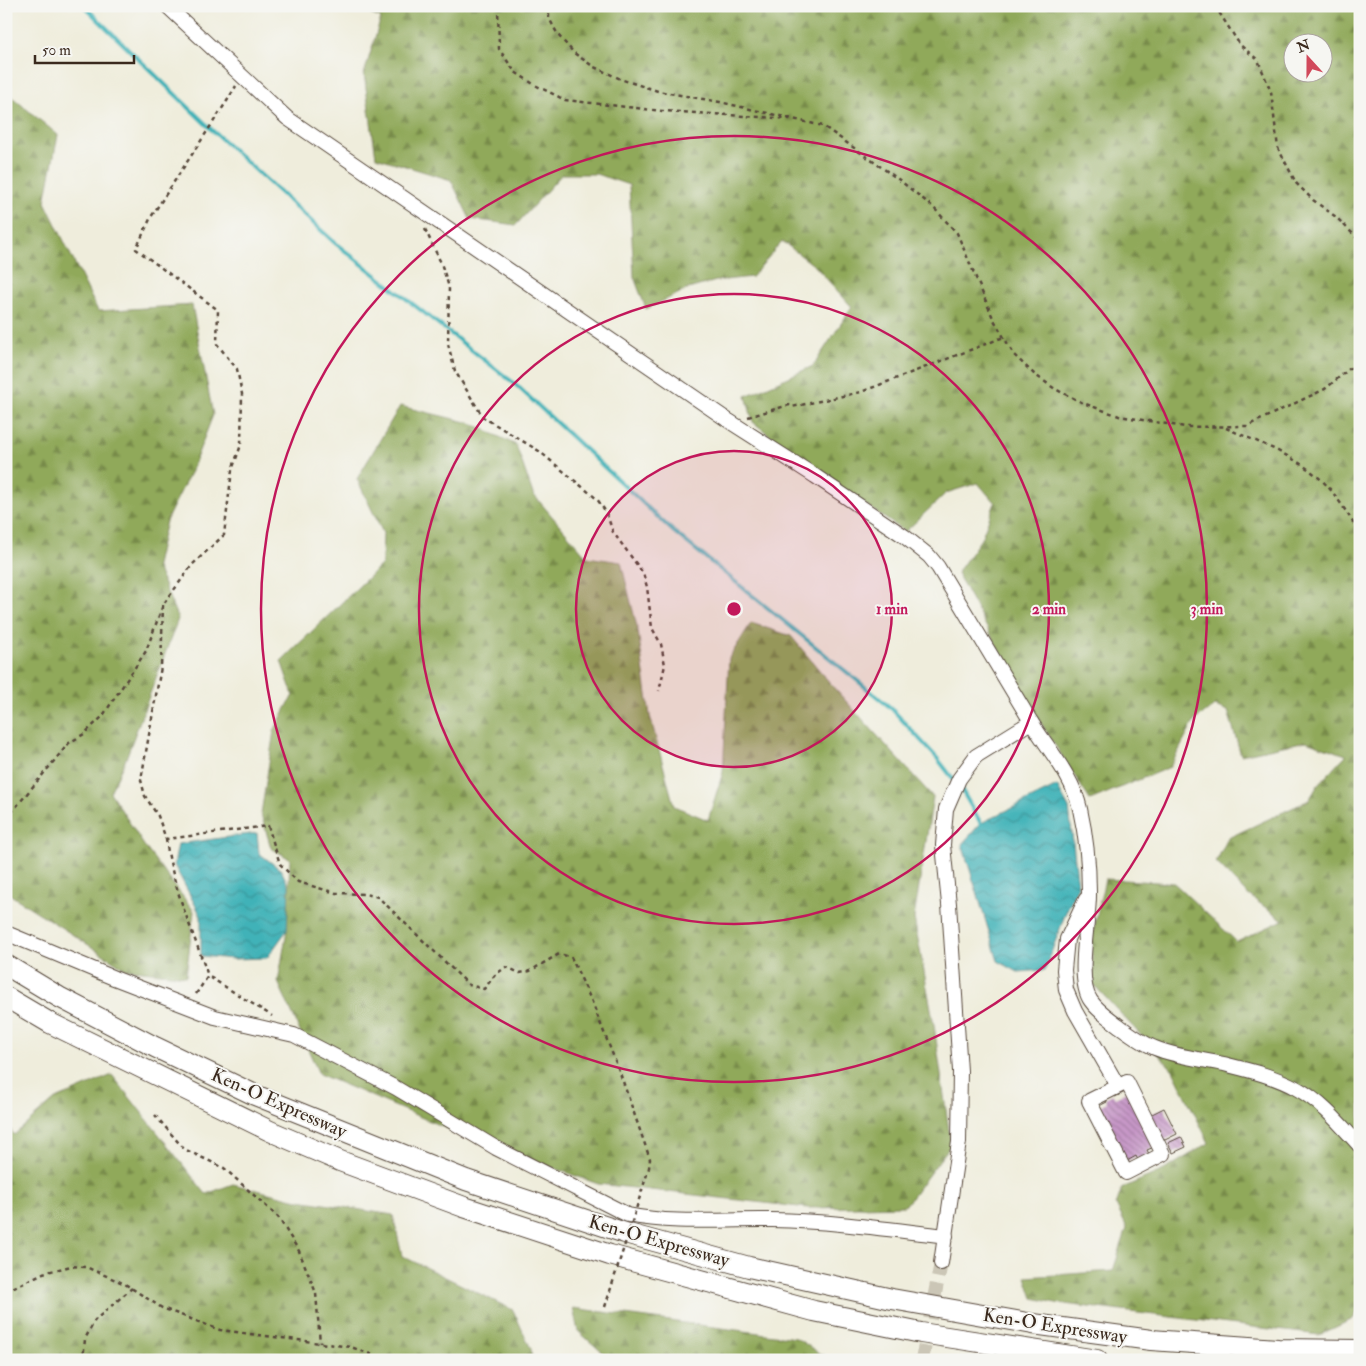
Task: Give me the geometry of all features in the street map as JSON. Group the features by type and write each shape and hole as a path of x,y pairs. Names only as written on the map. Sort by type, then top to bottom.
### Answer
{"highway":[{"name":"Ken-O Expressway","path":"6,965 58,997 155,1047 255,1095 466,1180 625,1233 749,1267 892,1299 1033,1324 1151,1340 1278,1349 1360,1350"},
{"name":"Ken-O Expressway","path":"6,997 50,1023 270,1131 340,1161 464,1207 600,1252 814,1311 921,1333 1097,1360"},
{"path":"6,1005 50,1023"}],"street":[{"path":"167,6 287,118 729,421 856,503 929,556 938,566 1031,722 1066,774 1077,799 1088,857 1089,892 1084,961 1085,988 1090,1001 1103,1014 1153,1047 1183,1057 1224,1064 1277,1079 1295,1087 1316,1100 1333,1115 1360,1146"},
{"path":"941,1263 959,1142 960,1072 949,904 943,845 946,809 959,778 976,756 1031,722"},
{"path":"1089,892 1067,938 1064,970 1066,990 1075,1011 1118,1086"},
{"path":"6,934 114,978 215,1016 294,1035 396,1088 496,1148 628,1215 650,1220 687,1222 772,1220 847,1224 946,1236"},
{"path":"1127,1082 1163,1154 1126,1173 1089,1101 1118,1086 1127,1082"}],"path":[{"path":"498,6 499,48 515,72 535,85 565,100 662,111 799,119"},
{"path":"549,6 549,18 558,34 574,53 594,67 623,80 658,91 799,119 823,126 932,206 957,233 993,318 1014,355 1034,374 1055,389 1083,404 1119,416 1185,428 1247,426 1325,390 1360,360"},
{"path":"1215,6 1240,45 1258,60 1270,92 1278,148 1296,183 1313,200 1336,217 1360,241"},
{"path":"6,819 69,743 84,734 102,717 146,651 163,605 192,564 224,535 232,470 241,445 242,394 236,369 217,344 218,310 136,249 152,217 228,101 241,76"},
{"path":"426,213 422,223 441,263 448,287 448,344 455,371 483,417 539,451 597,499 606,512 613,532 643,573 652,628 661,644 665,665 659,691"},
{"path":"729,421 760,415 789,405 792,407 860,392 1004,337"},
{"path":"1224,427 1296,460 1320,478 1345,510 1360,534"},
{"path":"163,605 160,667 141,780 146,796 158,816 166,839 183,910 208,976 278,1020 294,1035"},
{"path":"166,839 268,826 280,864 293,879 336,894 366,894 378,897 469,985 484,989 495,975 506,967 520,973 530,970 559,954 571,958 592,1002 620,1073 650,1159 649,1168 606,1307"},
{"path":"196,994 208,976"},
{"path":"6,1074 9,1076 6,1089"},
{"path":"155,1115 184,1149 224,1168 278,1217 299,1251 316,1293 320,1343"},
{"path":"6,1291 42,1273 71,1266 86,1267 132,1288 162,1308 220,1330 351,1347 387,1360"},
{"path":"83,1360 85,1339 95,1320 132,1288"}],"green space":[{"path":"349,6 1360,6 1360,1308 1353,1319 1319,1335 1056,1303 1033,1298 1026,1277 1113,1271 1127,1228 1116,1205 1122,1188 1164,1170 1209,1143 1173,1070 1094,985 1091,941 1105,879 1174,883 1237,942 1283,920 1247,894 1216,862 1228,838 1309,800 1318,785 1346,755 1306,741 1241,755 1228,711 1215,706 1195,720 1170,767 1090,800 1027,701 957,573 981,539 995,503 978,483 946,493 905,532 804,462 753,422 746,396 813,366 852,307 816,267 782,241 752,277 716,281 688,289 646,309 634,277 629,185 596,174 562,174 516,225 470,219 451,180 376,157 364,74 381,18"},
{"path":"6,92 58,135 45,202 98,311 192,305 213,415 192,469 166,521 156,565 178,619 125,761 110,792 145,847 194,911 186,976 126,969 6,892"},
{"path":"400,406 471,423 516,445 533,494 587,557 621,562 638,631 650,716 674,806 708,820 723,772 729,658 751,623 791,636 835,689 933,797 914,918 934,1025 951,1145 905,1206 808,1208 598,1184 465,1136 319,1074 278,982 287,930 290,859 271,848 261,814 274,731 293,695 281,661 382,564 383,533 357,479"},
{"path":"112,1075 206,1194 233,1184 293,1199 393,1215 402,1256 513,1310 531,1349 532,1360 6,1360 6,1122 14,1135 54,1100"},
{"path":"573,1308 796,1338 830,1360 611,1360 578,1331"}],"water":[{"path":"1057,786 1069,808 1078,886 1066,912 1045,970 1018,972 998,961 962,844 981,823"},
{"path":"257,833 259,853 281,870 289,886 287,930 267,958 233,959 201,956 201,916 174,865 178,844"}],"building":[{"path":"1127,1091 1154,1147 1147,1150 1149,1154 1138,1160 1136,1156 1127,1161 1099,1106 1107,1102 1105,1098 1113,1094 1115,1097"},
{"path":"1164,1108 1177,1134 1161,1142 1148,1116"},
{"path":"1181,1137 1186,1147 1173,1153 1168,1143"}],"waterway":[{"path":"84,6 214,132 335,243 515,384 674,532 891,708 937,758 954,780"},
{"path":"960,787 983,827"}],"tunnel":[{"path":"922,1360 941,1263"}]}
